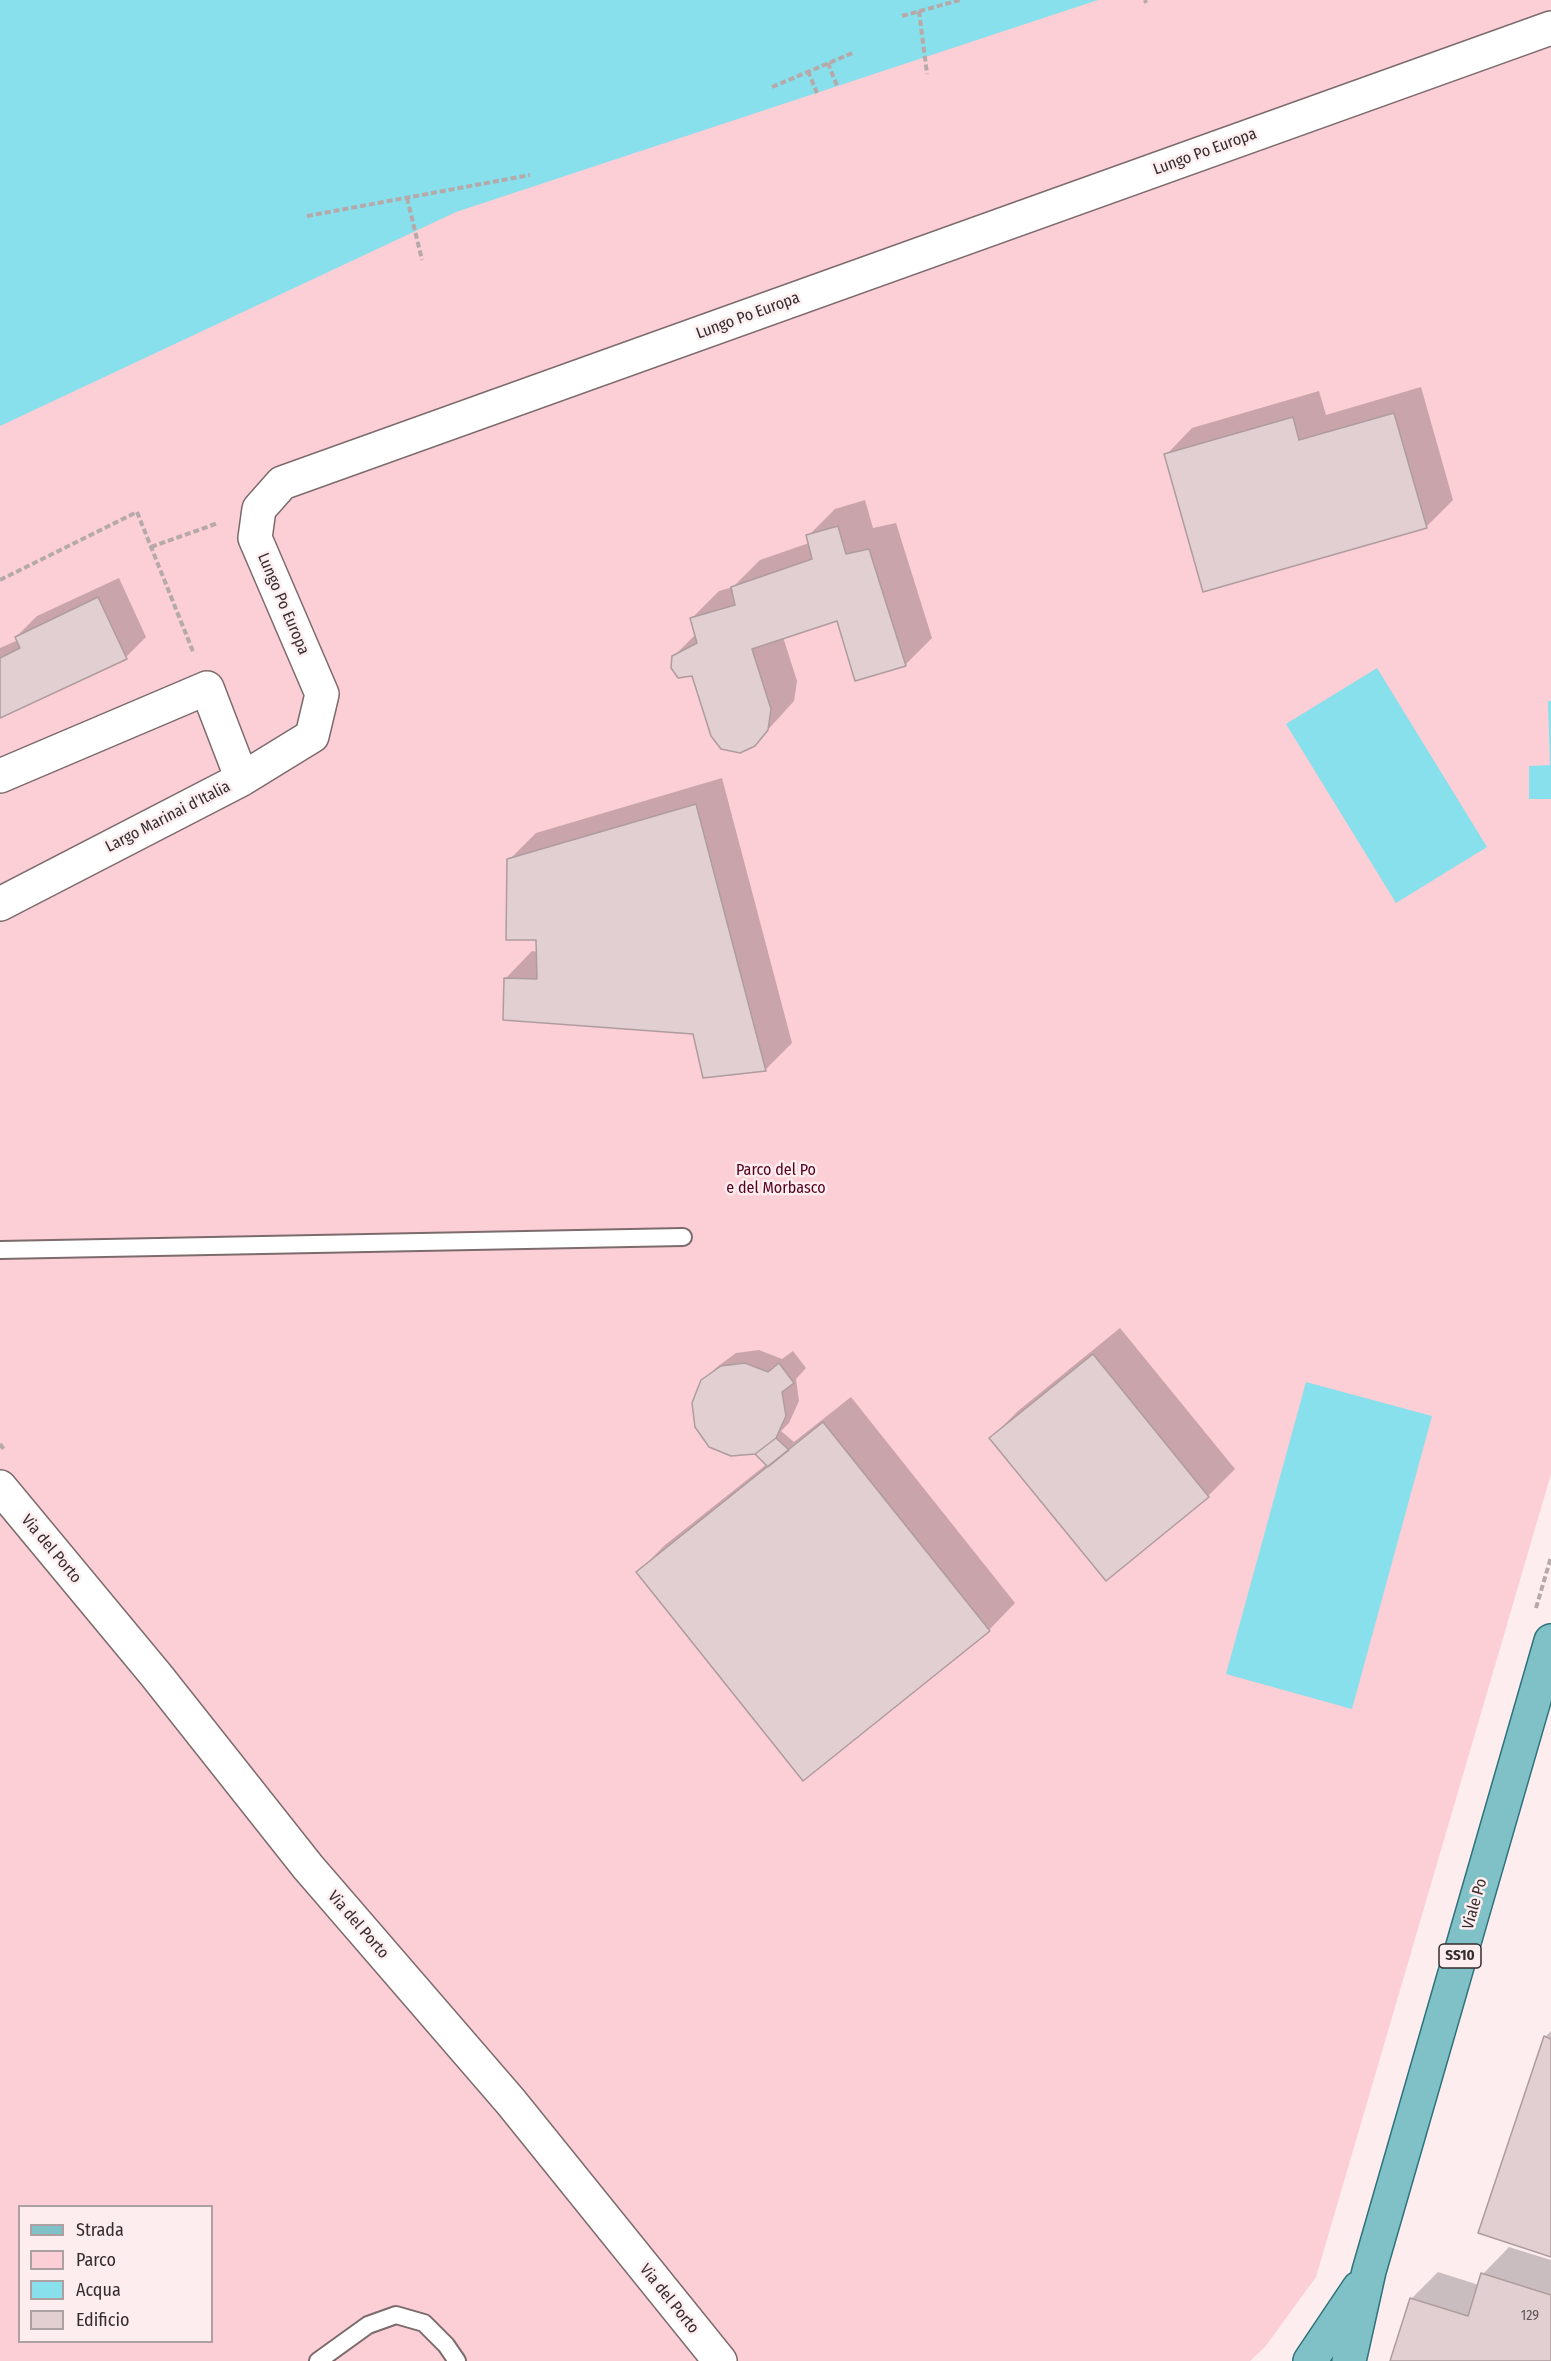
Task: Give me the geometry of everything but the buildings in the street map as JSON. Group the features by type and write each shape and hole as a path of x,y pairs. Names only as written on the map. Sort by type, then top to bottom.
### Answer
{"main road":[{"name":"Viale Po","path":"1369,2271 1551,1641"},
{"path":"1310,2361 1369,2271"},
{"path":"1349,2361 1369,2271"}],"street":[{"name":"Lungo Po Europa","path":"242,779 312,736 322,694 255,538 259,509 282,483 1551,28"},
{"name":"Largo Marinai d'Italia","path":"0,904 242,779 207,688"},
{"path":"0,776 207,688"},
{"name":"Via del Porto","path":"0,1487 156,1675 308,1867 510,2102 720,2361"}],"lane":[{"path":"0,1250 682,1237"},
{"path":"318,2361 368,2325 396,2315 424,2323 457,2361"}],"path":[{"path":"902,16 960,0"},
{"path":"920,11 927,74"},
{"path":"772,87 855,52"},
{"path":"828,63 837,86"},
{"path":"808,71 818,93"},
{"path":"307,216 530,175"},
{"path":"407,198 422,260"},
{"path":"151,547 259,509"},
{"path":"0,580 137,512 207,688"}],"green space":[{"name":"Parco del Po e del Morbasco","path":"0,0 1551,0 1551,1474 1316,2277 1265,2347 1250,2361 0,2361"}],"water":[{"path":"0,0 1098,0 456,212 0,426"},
{"path":"1377,668 1487,847 1396,903 1286,724"},
{"path":"1548,701 1551,701 1551,799 1529,799 1529,766 1550,765"},
{"path":"1306,1382 1432,1416 1352,1709 1226,1674"}]}
